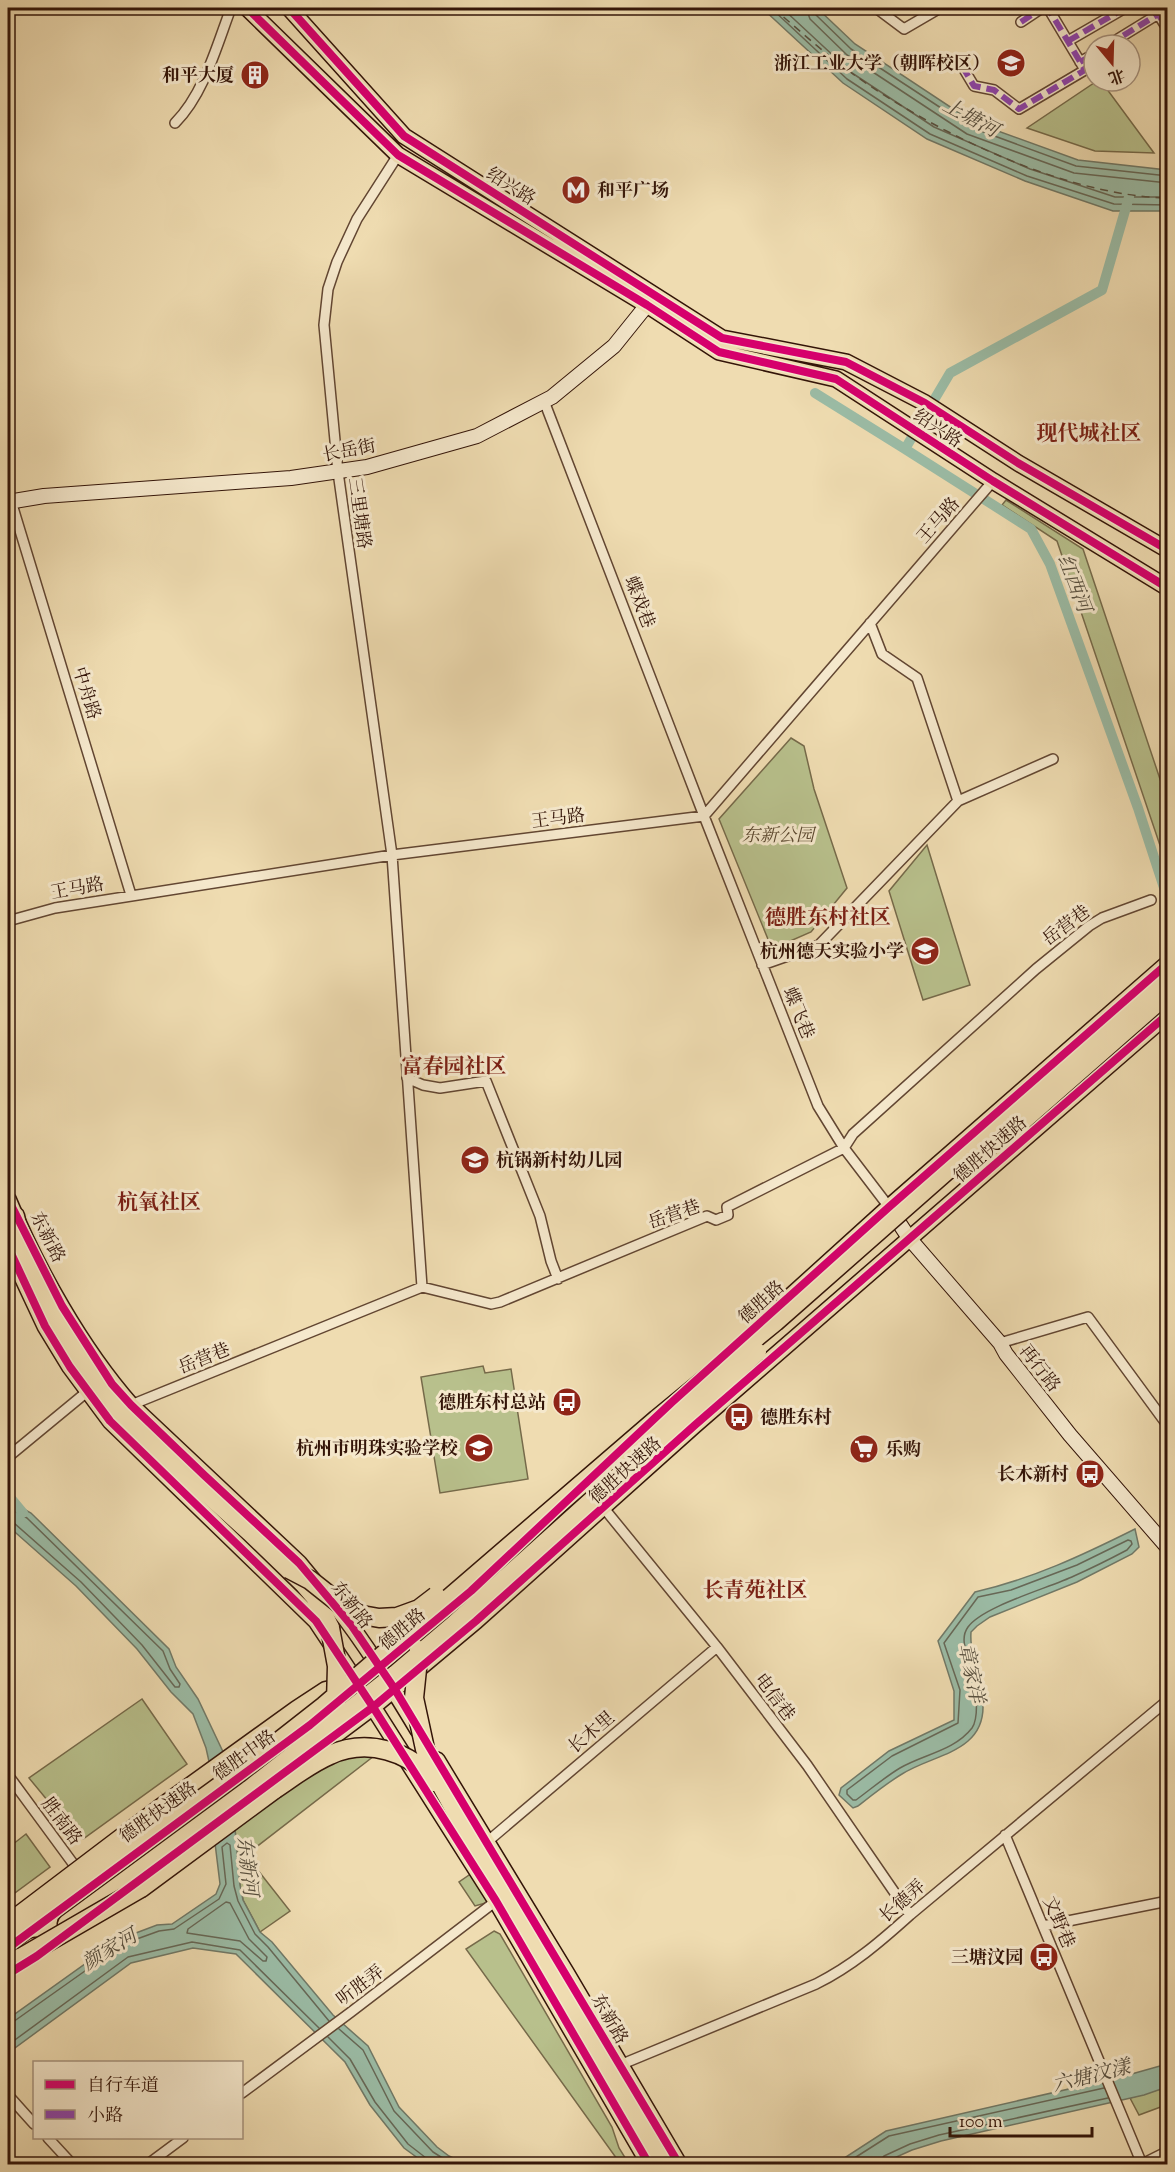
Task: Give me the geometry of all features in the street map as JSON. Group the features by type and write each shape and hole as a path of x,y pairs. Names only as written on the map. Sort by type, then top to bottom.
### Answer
{"highway":[{"name":"德胜快速路","path":"8,1940 250,1764 324,1706 657,1419 775,1322 1167,976"},
{"name":"德胜快速路","path":"12,1957 250,1789 396,1674 456,1623 709,1395 1167,993"},
{"path":"15,1216 22,1249 33,1281 94,1377 128,1418 168,1458 289,1569 315,1597 330,1628 338,1684 330,1720 314,1745 275,1789"},
{"path":"289,1569 310,1580 349,1611 379,1618 398,1617 419,1609 463,1576 579,1473 627,1434 657,1419"},
{"path":"463,1576 428,1630 418,1653 415,1683 417,1714 425,1749 446,1797 657,2162"},
{"path":"8,1924 161,1808 297,1710 326,1691 358,1685"},
{"path":"12,1957 141,1888 275,1789 332,1754 361,1747 380,1748 412,1760 430,1776 446,1797"}],"main road":[{"name":"绍兴路","path":"247,8 398,155 647,305 719,352 836,379 915,432 989,487 1167,588"},
{"name":"绍兴路","path":"289,8 404,136 722,338 846,362 930,406 1018,463 1167,550"},
{"name":"德胜路","path":"379,1668 471,1591 671,1403 889,1207 1167,963"},
{"path":"8,1974 211,1828 373,1707 476,1621 909,1238 1167,1014"},
{"name":"东新路","path":"8,1199 62,1306 112,1384 131,1405 299,1563 352,1626 394,1688 679,2164"},
{"name":"东新路","path":"8,1247 45,1326 70,1367 110,1421 316,1621 496,1901 657,2162"},
{"name":"德胜中路","path":"12,1957 91,1887 310,1725 379,1668"}],"street":[{"path":"175,123 196,97 231,8"},
{"path":"876,8 904,29 940,8"},
{"path":"1021,22 1042,8"},
{"path":"962,66 974,86 994,90 1019,109 1085,70 1048,8"},
{"path":"1068,41 1125,8"},
{"path":"1160,9 1160,17 1167,30"},
{"path":"1125,33 1160,9"},
{"name":"三里塘路","path":"398,155 357,219 337,262 328,289 324,325 338,472 392,855 422,1287"},
{"name":"长岳街","path":"9,501 44,496 291,478 338,472 477,436 552,397 614,346 647,305"},
{"name":"蝶戏巷","path":"544,400 704,816"},
{"name":"王马路","path":"8,921 55,908 392,855 704,816 989,487"},
{"name":"中舟路","path":"9,501 131,895"},
{"path":"870,624 882,654 917,678 958,801"},
{"path":"762,965 819,945 958,801 1053,759"},
{"name":"蝶飞巷","path":"704,816 818,1106 844,1148 889,1207"},
{"name":"岳营巷","path":"131,1405 422,1287 491,1304 558,1279 707,1216 716,1220 728,1215 728,1208 844,1148 853,1134 1044,962 1102,918 1151,900"},
{"path":"407,1078 423,1085 440,1088 486,1082 540,1216 558,1279"},
{"name":"再行路","path":"889,1207 909,1238 1000,1343 1006,1354 1070,1435 1167,1548"},
{"path":"1000,1343 1088,1317 1167,1426"},
{"path":"8,1457 88,1391"},
{"name":"电信巷","path":"603,1507 717,1647 813,1774 910,1916"},
{"name":"长木里","path":"487,1842 717,1647"},
{"name":"长德弄","path":"620,2065 839,1973 873,1949 1167,1700"},
{"name":"胜南路","path":"8,1775 91,1887"},
{"name":"文野巷","path":"1005,1835 1142,2164"},
{"name":"听胜弄","path":"243,2092 496,1901"},
{"path":"1043,1926 1167,1901"},
{"path":"8,2095 33,2123"},
{"path":"49,2139 72,2164"},
{"path":"148,2164 182,2139"},
{"path":"1142,2164 1167,2151"}],"green space":[{"path":"1082,91 1082,93 1110,93 1154,153 1095,151 1027,128"},
{"path":"1006,500 1083,549 1167,800 1167,866 1057,541 1002,505"},
{"name":"东新公园","path":"791,738 804,746 814,789 847,888 811,932 772,949 719,819"},
{"path":"927,845 970,985 923,1000 889,891"},
{"path":"483,1366 485,1373 511,1369 528,1479 440,1493 421,1377"},
{"path":"142,1699 187,1764 83,1839 76,1835 29,1778"},
{"path":"374,1756 246,1855 290,1911 260,1932 243,1900 235,1829 318,1769 334,1761 350,1757"},
{"path":"26,1834 50,1867 8,1898 8,1848"},
{"path":"472,1873 489,1902 475,1906 459,1882"},
{"path":"494,1931 500,1934 612,2127 619,2148 629,2164 609,2164 617,2159 466,1949"},
{"path":"1167,2087 1167,2108 1166,2105 1139,2115 1130,2098"}],"water":[{"path":"762,8 817,8 855,44 973,122 1078,160 1167,170 1167,211 1113,211 1025,181 927,139 843,83"},
{"path":"8,1500 31,1513 169,1649 176,1667 198,1699 225,1756 210,1766 193,1714 171,1692 137,1649 76,1586 8,1526"},
{"name":"章家洋","path":"1135,1529 1139,1547 1132,1554 1077,1582 990,1617 971,1632 983,1704 981,1720 976,1733 966,1742 955,1750 902,1774 858,1806 853,1808 839,1795 841,1788 889,1751 954,1720 954,1691 938,1641 975,1592 996,1587 1057,1565"},
{"name":"颜家河","path":"235,1829 243,1900 260,1932 272,1942 333,2015 368,2046 399,2107 437,2147 466,2164 426,2164 404,2148 370,2105 345,2062 236,1954 193,1948 131,1963 8,2053 8,2019 120,1939 157,1925 172,1924 216,1894 220,1884 215,1843"},
{"path":"1167,2064 1167,2087 1144,2095 941,2141 912,2150 881,2164 835,2164 886,2131 1121,2077"}],"waterway":[{"name":"红西河","path":"1129,197 1102,290 950,373 905,449 1031,529 1050,564 1138,808 1168,900"},
{"path":"815,393 905,449"},
{"name":"东新河","path":"8,1495 23,1513"}],"ferry route":[{"path":"773,8 853,74 922,118 962,139 1045,173 1087,186 1129,195 1168,198"}],"marked path":[{"path":"1021,22 1042,8"},
{"path":"962,66 974,86 994,90 1019,109 1085,70 1048,8"},
{"path":"1068,41 1125,8"},
{"path":"1161,8 1160,17 1168,30"},
{"path":"1128,33 1160,13"}],"cycle path":[{"path":"247,8 398,155 647,305 719,352 836,379 993,481 1168,588"},
{"path":"289,8 404,136 722,338 846,362 925,403 1018,463 1168,550"},
{"path":"8,1948 310,1725 471,1591 671,1403 889,1207 1168,963"},
{"path":"8,1974 37,1956 373,1707 476,1621 695,1425 1168,1014"},
{"path":"8,1199 62,1306 112,1384 204,1475 299,1563 352,1626 394,1688 679,2164"},
{"path":"8,1247 45,1326 70,1367 110,1421 316,1621 496,1901 649,2164"}],"place":[{"name":"浙江工业大学（朝晖校区）","path":"1011,63"},
{"name":"和平大厦","path":"255,75"},
{"name":"和平广场","path":"576,190"},
{"name":"杭州德天实验小学","path":"925,951"},
{"name":"杭锅新村幼儿园","path":"475,1160"},
{"name":"德胜东村总站","path":"567,1402"},
{"name":"德胜东村","path":"739,1417"},
{"name":"杭州市明珠实验学校","path":"479,1448"},
{"name":"乐购","path":"864,1449"},
{"name":"长木新村","path":"1090,1474"},
{"name":"三塘汶园","path":"1044,1957"}],"district":[{"name":"现代城社区","path":"1089,433"},
{"name":"德胜东村社区","path":"828,917"},
{"name":"富春园社区","path":"454,1066"},
{"name":"杭氧社区","path":"159,1202"},
{"name":"长青苑社区","path":"755,1590"}],"water label":[{"name":"上塘河","path":"971,117"},
{"name":"六塘汶漾","path":"1091,2075"}]}
